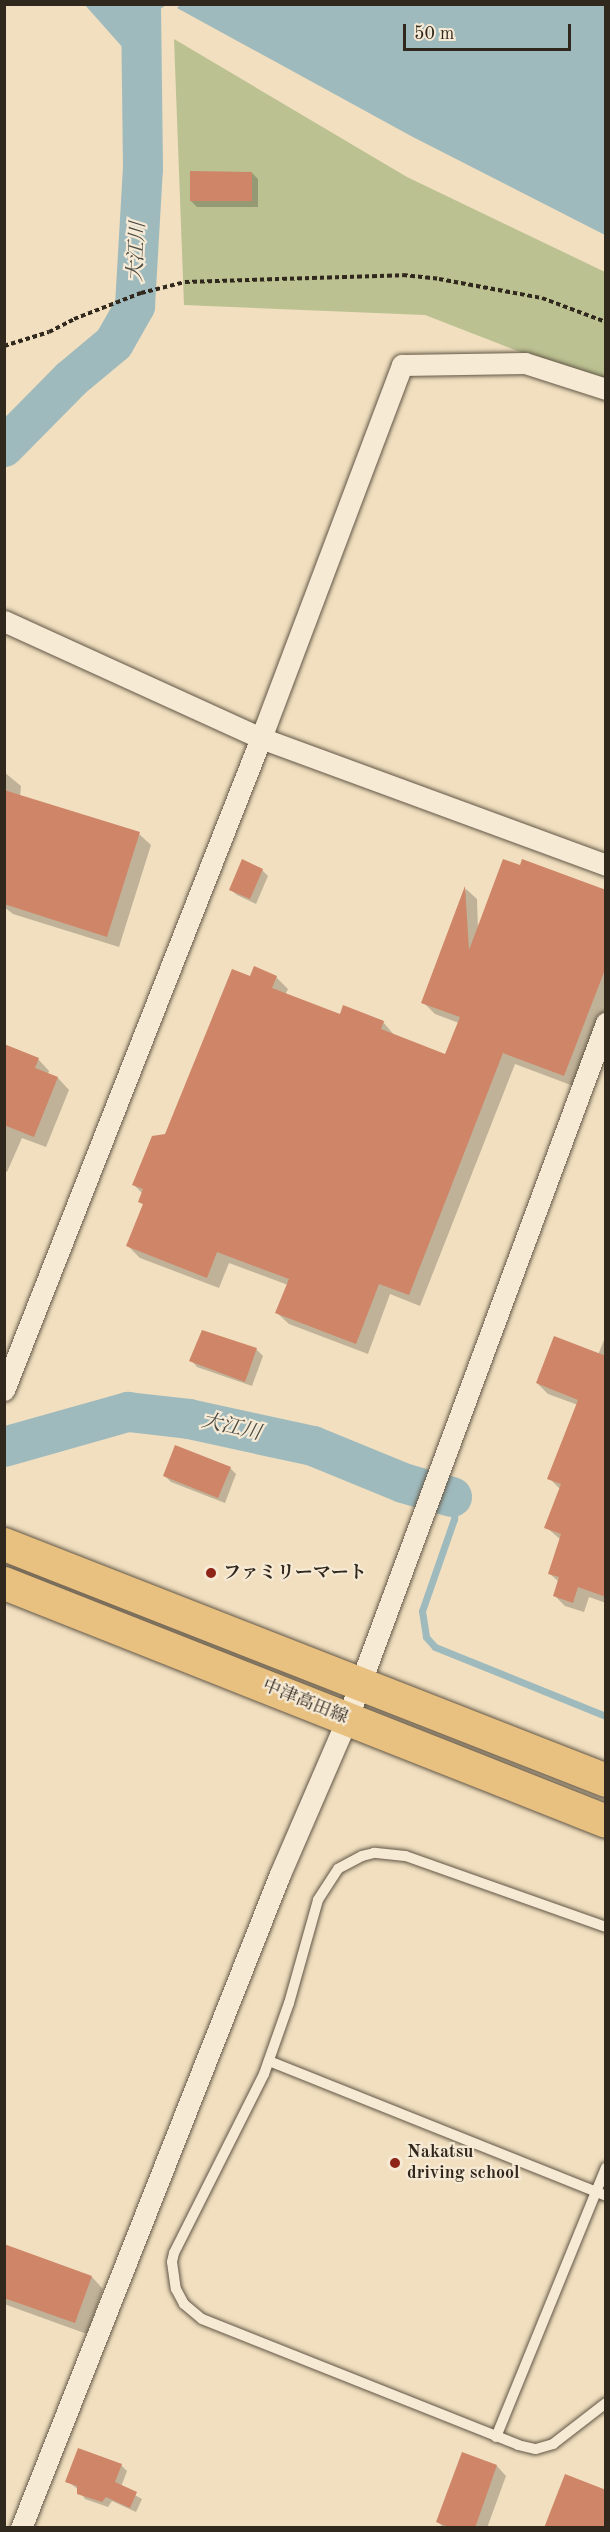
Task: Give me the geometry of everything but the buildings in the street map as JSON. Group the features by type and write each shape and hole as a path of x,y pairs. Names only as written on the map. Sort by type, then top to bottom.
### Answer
{"main road":[{"name":"中津高田線","path":"4,1544 606,1780"},
{"name":"中津高田線","path":"4,1583 606,1821"}],"street":[{"path":"4,1390 261,738 402,365 525,363 606,389"},
{"path":"4,621 261,738 606,865"},
{"path":"21,2528 280,1874 347,1719 606,1023"}],"lane":[{"path":"606,1927 405,1856 374,1853 362,1856 338,1869 318,1900 289,2002 269,2061 174,2253 174,2281 184,2304 202,2319 496,2437 528,2448 544,2448 565,2436 606,2403"},
{"path":"269,2061 601,2194"},
{"path":"496,2437 601,2194 606,2168"}],"path":[{"path":"4,346 49,332 74,319 141,293 185,282 403,275 440,279 542,298 606,322"}],"green space":[{"path":"174,39 407,177 605,272 605,385 425,315 184,305"}],"water":[{"path":"181,4 605,5 605,235 411,136 177,8"},
{"path":"85,5 166,5 159,10 159,58 132,58"}],"waterway":[{"name":"大江川","path":"4,447 71,379 114,343 135,306 143,169 141,4"},
{"name":"大江川","path":"4,1447 128,1412 189,1419 313,1446 403,1483 452,1497"},
{"path":"452,1497 455,1506 454,1519 422,1611 426,1637 435,1647 606,1716"}],"place":[{"name":"ファミリーマート","path":"211,1573"},
{"name":"Nakatsu driving school","path":"395,2163"}]}
